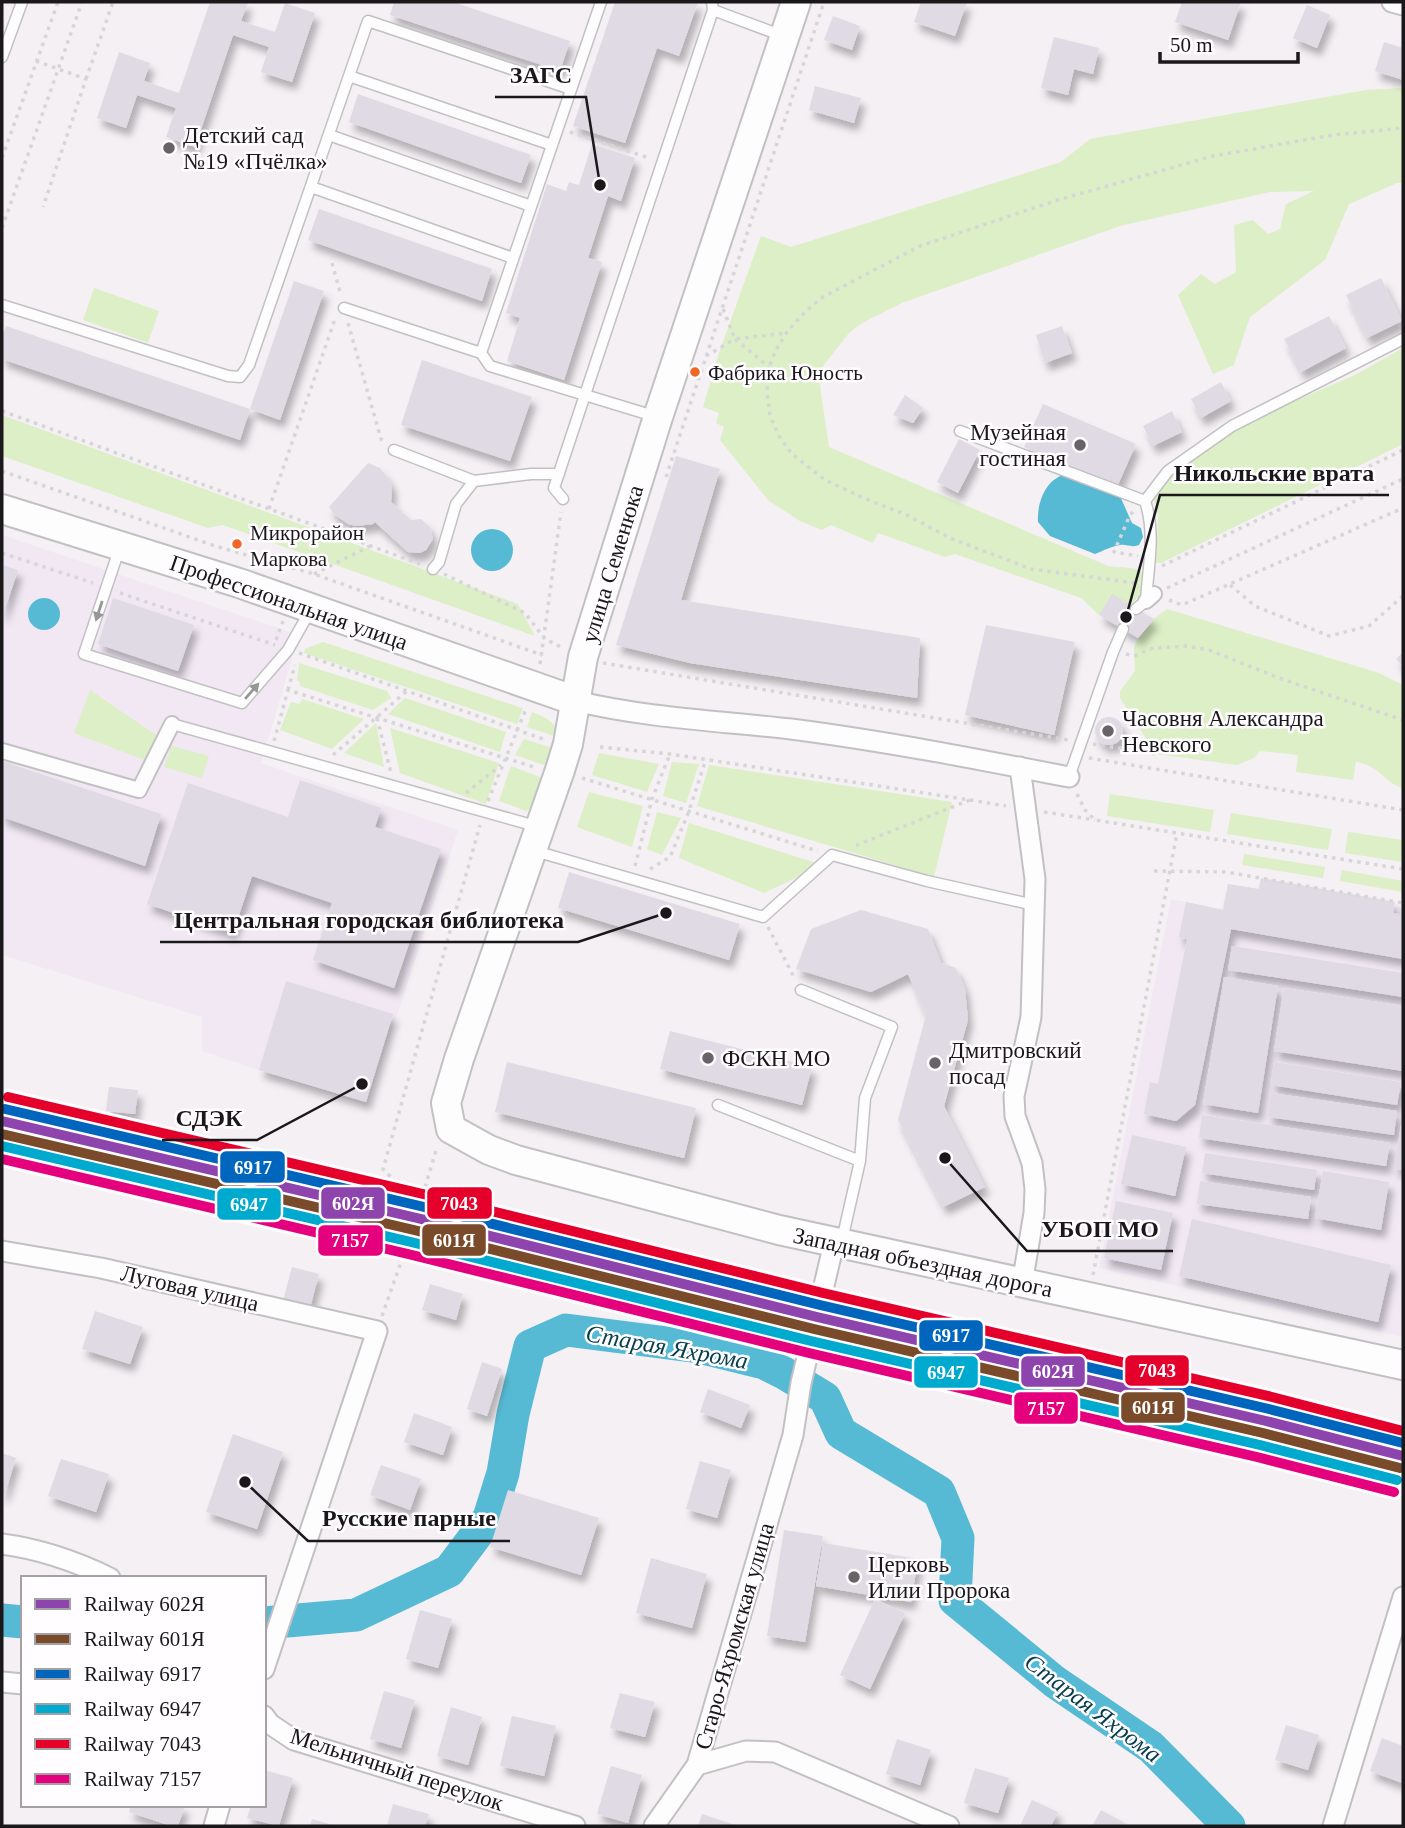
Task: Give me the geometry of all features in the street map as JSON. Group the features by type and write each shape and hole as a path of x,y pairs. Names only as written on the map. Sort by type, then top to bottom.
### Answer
{"main road":[{"name":"улица Семенюка","path":"444,1136 446,1103 536,839 550,770 568,744 583,657 658,417 796,2"},
{"name":"Профессиональная улица","path":"2,509 312,609 576,701"},
{"name":"Западная объездная дорога","path":"444,1136 516,1160 779,1230 1403,1365"}],"street":[{"path":"1392,2 1403,5"},
{"path":"576,701 609,709 794,730 1069,777"},
{"path":"2,751 139,790 172,724"},
{"path":"1020,767 1035,879 1031,1017 1014,1096 1014,1116 1032,1163 1035,1189 1034,1213 1022,1284"},
{"name":"Старо-Яхромская улица","path":"654,1826 697,1765 793,1435 801,1383 838,1244"},
{"name":"Луговая улица","path":"2,1251 102,1268 377,1331"},
{"path":"266,1663 377,1331"},
{"path":"2,1545 27,1547 79,1563 106,1576"},
{"path":"1333,1826 1403,1597"},
{"path":"2,1682 21,1684"},
{"name":"Мельничный переулок","path":"266,1719 294,1740 575,1826"},
{"path":"697,1765 746,1751 775,1752 948,1826"},
{"path":"214,1826 219,1807"}],"lane":[{"path":"2,57 22,2"},
{"path":"481,353 601,2"},
{"path":"563,499 554,488 712,6 784,36"},
{"path":"2,305 228,376 240,377 249,365 368,21 571,89"},
{"path":"349,76 552,145"},
{"path":"329,135 531,206"},
{"path":"311,187 513,258"},
{"path":"343,303 481,353 489,366 658,417"},
{"path":"1145,501 1168,471 1232,426 1403,339"},
{"path":"960,431 1145,501"},
{"path":"394,450 474,481 531,474 559,474"},
{"path":"433,569 439,562 456,504 474,481"},
{"path":"1145,501 1151,520 1146,597"},
{"path":"120,546 84,654 242,703 288,650 312,609"},
{"path":"1069,777 1123,629"},
{"path":"172,724 484,810 536,839 632,880 763,917 832,855 927,881 1034,905"},
{"path":"801,990 892,1027 865,1098 860,1161 838,1244"},
{"path":"718,1105 860,1161"}],"path":[{"path":"2,158 58,2"},
{"path":"2,228 82,2"},
{"path":"43,207 113,2"},
{"path":"663,483 824,2"},
{"path":"36,61 86,79"},
{"path":"558,128 662,162"},
{"path":"1403,128 1332,135 1213,156 1058,200 920,246 823,297 806,310 776,350 769,367 767,393 770,416 779,436 792,454 825,480 909,516 950,538 1031,569 1146,597 1403,479"},
{"path":"332,263 381,439 394,450"},
{"path":"269,509 343,303"},
{"path":"722,307 735,339 769,367"},
{"path":"706,356 735,339 787,332"},
{"path":"2,411 433,569 525,613 545,639 570,652"},
{"path":"1146,597 1155,585 1158,568 1403,450"},
{"path":"2,471 215,547 314,574 542,655"},
{"path":"539,669 563,499"},
{"path":"1182,606 1403,508"},
{"path":"1130,515 1114,552 1149,559"},
{"path":"314,574 370,546"},
{"path":"1230,585 1255,606 1329,636 1369,626 1403,596"},
{"path":"274,645 284,618"},
{"path":"1113,652 1134,656 1153,648 1186,646 1209,650 1279,678 1403,720"},
{"path":"607,651 603,664 1156,754"},
{"path":"271,752 298,653"},
{"path":"288,690 832,855 970,800 706,759 600,747"},
{"path":"321,765 407,691"},
{"path":"419,1207 383,1169 484,810 526,709"},
{"path":"377,718 394,786"},
{"path":"632,880 652,799 670,754"},
{"path":"1076,755 1403,810"},
{"path":"632,880 670,857 706,759"},
{"path":"454,802 502,764"},
{"path":"1069,777 1085,810 1095,820 1403,869"},
{"path":"1092,1281 1177,833"},
{"path":"1154,871 1226,872 1403,903"},
{"path":"763,917 801,990"},
{"path":"377,1331 444,1136"}],"shaded area":[{"path":"2,535 299,635 261,763 458,830 367,1106 202,1051 202,1017 2,955"},
{"path":"1261,878 1395,902 1394,906 1403,908 1403,1337 1099,1268 1171,899 1222,909 1228,884 1258,889"}],"green space":[{"path":"1403,88 1403,183 1397,183 1349,204 1325,260 1250,317 1234,365 1213,374 1178,295 1201,274 1215,284 1236,272 1234,225 1253,220 1268,234 1280,229 1286,204 1314,191 1270,192 1120,226 902,303 862,323 849,333 823,366 820,386 829,447 1108,566 1139,569 1145,576 1140,594 1131,605 1112,595 1099,615 1081,598 955,554 945,557 878,533 873,543 831,525 822,530 800,521 768,500 720,440 724,427 716,423 719,413 703,407 719,353 761,236 791,247 1061,162 1090,139 1366,90"},
{"path":"94,288 159,311 148,343 83,320"},
{"path":"1403,348 1403,444 1161,563 1156,563 1158,517 1153,494 1189,461 1244,423 1355,375"},
{"path":"2,415 518,604 535,636 223,525 208,528 2,456"},
{"path":"1167,609 1379,673 1403,685 1403,788 1371,767 1356,762 1353,780 1296,772 1298,755 1260,751 1254,758 1237,765 1156,754 1120,698 1120,691 1135,671 1134,647 1138,638 1154,619"},
{"path":"323,642 523,708 517,724 304,653 305,649"},
{"path":"299,663 387,691 391,698 373,710 300,686 297,681"},
{"path":"90,690 172,746 209,756 202,778 164,767 171,747 147,761 74,733"},
{"path":"405,698 506,732 500,752 388,714"},
{"path":"302,699 364,719 332,749 280,730 291,702 300,704"},
{"path":"532,712 550,721 560,738 527,727"},
{"path":"376,723 384,767 344,753"},
{"path":"390,728 499,763 486,804 400,773"},
{"path":"524,739 553,748 547,766 515,755"},
{"path":"599,753 659,764 647,792 592,775"},
{"path":"672,762 699,764 686,803 663,796"},
{"path":"709,765 952,802 934,877 697,806"},
{"path":"511,766 548,780 541,802 526,811 499,801"},
{"path":"589,792 643,806 632,847 577,827"},
{"path":"1110,794 1214,810 1210,832 1107,816"},
{"path":"657,812 681,818 662,855 647,849"},
{"path":"1231,813 1332,829 1328,850 1227,834"},
{"path":"689,823 823,865 764,893 679,858"},
{"path":"1348,832 1403,840 1403,862 1345,853"},
{"path":"1244,854 1325,867 1323,878 1242,865"},
{"path":"1342,870 1403,881 1403,892 1340,881"}],"water":[{"path":"1063,475 1120,496 1132,523 1141,528 1143,537 1139,545 1117,546 1095,554 1050,536 1038,522 1039,507 1047,487"},
{"path":"492,529 507,535 513,550 507,565 492,571 477,565 471,550 477,535"},
{"path":"44,598 55,603 60,614 55,625 44,630 33,625 28,614 33,603"}],"building":[{"path":"210,2 248,2 241,21 275,32 285,3 315,13 292,82 261,72 269,47 233,35 195,147 166,137 176,108 137,95 126,128 97,118 119,52 150,63 144,81 179,93"},
{"path":"394,2 453,2 570,41 560,71 390,15"},
{"path":"615,2 698,2 679,56 657,48 625,143 573,126"},
{"path":"921,2 967,2 955,36 914,22"},
{"path":"1182,2 1241,2 1228,40 1175,22"},
{"path":"1307,5 1330,15 1317,48 1293,38"},
{"path":"833,16 860,26 852,50 824,40"},
{"path":"1054,37 1099,48 1093,74 1074,69 1068,95 1041,88"},
{"path":"1384,42 1403,48 1403,80 1375,71"},
{"path":"815,86 861,98 854,123 809,110"},
{"path":"358,94 531,155 521,183 349,122"},
{"path":"592,144 635,158 621,201 608,196 588,258 602,262 564,380 507,361 520,318 506,313 547,184 566,191 569,182 579,185"},
{"path":"319,209 492,269 482,301 308,240"},
{"path":"1381,278 1402,321 1367,338 1346,295"},
{"path":"294,281 324,291 280,420 250,409"},
{"path":"1329,316 1346,348 1301,372 1284,339"},
{"path":"6,326 250,409 240,440 2,359 2,337"},
{"path":"1062,326 1072,353 1045,363 1036,335"},
{"path":"422,360 532,397 510,461 401,425"},
{"path":"1221,382 1231,401 1201,418 1191,399"},
{"path":"905,395 923,408 913,423 893,415"},
{"name":"Музейная гостиная","path":"1043,404 1136,444 1117,487 1024,447"},
{"path":"1172,411 1182,432 1153,446 1143,426"},
{"path":"959,439 980,450 958,493 937,482"},
{"path":"676,456 720,469 681,600 920,638 917,698 690,663 616,645"},
{"path":"368,463 380,468 388,478 392,486 391,502 411,520 421,519 430,527 433,539 426,550 420,553 408,552 375,522 356,526 348,524 329,507"},
{"path":"2,565 18,570 2,618"},
{"path":"1112,594 1154,619 1138,638 1099,615"},
{"path":"113,598 194,625 178,671 98,644"},
{"path":"986,625 1075,642 1054,735 965,715"},
{"path":"1403,652 1403,667 1396,659"},
{"name":"Часовня Александра Невского","path":"1109,717 1119,721 1123,731 1119,741 1109,745 1099,741 1095,731 1099,721"},
{"path":"2,761 161,814 145,866 2,817"},
{"path":"300,780 381,808 375,827 441,849 394,988 313,960 332,903 252,876 233,933 147,904 188,783 288,817"},
{"path":"569,872 740,924 729,960 558,908"},
{"path":"1261,878 1395,902 1393,913 1403,915 1403,959 1231,929 1195,1105 1176,1121 1144,1114 1150,1082 1158,1084 1187,939 1179,937 1186,902 1223,910 1228,884 1259,889"},
{"name":"Дмитровский посад","path":"861,910 928,929 941,963 956,968 965,989 968,1020 944,1106 985,1187 943,1207 898,1120 926,1015 908,974 871,992 796,969 811,929"},
{"path":"1232,946 1403,973 1403,997 1228,970"},
{"path":"1224,977 1278,986 1258,1113 1203,1104"},
{"path":"286,981 393,1014 366,1102 259,1070"},
{"path":"1284,988 1403,1006 1403,1071 1274,1051"},
{"path":"670,1031 812,1067 802,1105 660,1069"},
{"path":"507,1062 696,1108 684,1158 495,1112"},
{"path":"1274,1062 1401,1082 1397,1105 1271,1085"},
{"path":"109,1087 138,1090 135,1114 106,1111"},
{"path":"1271,1093 1397,1111 1394,1135 1268,1117"},
{"path":"1202,1115 1390,1143 1386,1166 1199,1138"},
{"path":"1403,1119 1403,1170 1394,1169"},
{"path":"1132,1135 1186,1147 1175,1196 1121,1184"},
{"path":"1205,1153 1317,1170 1314,1190 1202,1173"},
{"path":"1323,1171 1389,1182 1381,1230 1315,1218"},
{"path":"1200,1181 1311,1197 1308,1219 1197,1204"},
{"path":"1116,1201 1173,1213 1161,1270 1104,1258"},
{"path":"1192,1219 1391,1265 1378,1322 1179,1276"},
{"path":"292,1267 319,1274 310,1308 283,1301"},
{"path":"430,1284 463,1294 456,1320 422,1310"},
{"path":"95,1311 143,1327 130,1364 82,1349"},
{"path":"482,1362 502,1369 487,1416 467,1409"},
{"path":"708,1389 750,1405 741,1428 700,1412"},
{"path":"414,1413 452,1427 443,1455 404,1442"},
{"path":"233,1434 283,1452 257,1529 206,1512"},
{"path":"2,1453 16,1458 4,1496 2,1495"},
{"path":"61,1459 109,1474 96,1512 48,1496"},
{"path":"700,1461 731,1470 717,1518 686,1509"},
{"path":"381,1465 421,1479 410,1510 370,1495"},
{"path":"508,1490 599,1518 581,1575 490,1547"},
{"path":"784,1530 823,1536 805,1642 767,1636"},
{"path":"823,1543 918,1559 911,1602 816,1586"},
{"path":"651,1558 707,1574 692,1628 636,1613"},
{"path":"875,1599 905,1613 870,1689 840,1675"},
{"path":"420,1610 452,1619 438,1668 406,1659"},
{"path":"384,1691 415,1700 401,1748 370,1739"},
{"path":"620,1693 655,1702 645,1737 610,1728"},
{"path":"451,1707 482,1717 468,1765 437,1756"},
{"path":"512,1716 556,1726 544,1776 500,1766"},
{"path":"1286,1725 1319,1735 1308,1770 1275,1760"},
{"path":"1382,1738 1403,1746 1402,1783 1370,1771"},
{"path":"897,1739 931,1750 920,1785 886,1774"},
{"path":"611,1766 642,1775 628,1823 597,1814"},
{"path":"975,1768 1009,1778 998,1813 964,1803"},
{"path":"266,1771 293,1778 279,1826 247,1818 250,1807 266,1807"},
{"path":"1032,1800 1058,1812 1051,1826 1020,1826"},
{"path":"393,1804 429,1814 425,1826 387,1826"},
{"path":"130,1807 184,1807 178,1826 129,1812"},
{"path":"1101,1810 1125,1823 1123,1826 1092,1826"},
{"path":"702,1814 738,1826 698,1826"},
{"path":"312,1819 336,1826 310,1826"}],"waterway":[{"name":"Старая Яхрома","path":"266,1623 356,1615 449,1571 489,1518 503,1473 513,1414 530,1346 566,1330 699,1347 764,1363 784,1373 825,1398 841,1433 939,1492 958,1538 955,1600 1055,1682 1151,1747 1229,1826"},
{"name":"Старая Яхрома","path":"2,1620 21,1622"}],"railway":[{"path":"1266,1421 1403,1446"}],"rail line":[{"name":"7043","path":"8,1097 423,1194 823,1293 1272,1397 1403,1431"},
{"name":"6917","path":"5,1109 1403,1443"},
{"name":"602Я","path":"2,1121 417,1218 817,1317 1266,1421 1403,1456"},
{"name":"601Я","path":"2,1134 414,1230 814,1329 1263,1433 1400,1468"},
{"name":"6947","path":"2,1146 411,1242 811,1341 1260,1445 1397,1480"},
{"name":"7157","path":"2,1159 408,1254 809,1353 1257,1457 1394,1492"}],"place":[{"name":"Детский сад №19 «Пчёлка»","path":"169,148"},
{"name":"ЗАГС","path":"600,185"},
{"name":"Фабрика Юность","path":"695,372"},
{"name":"Музейная гостиная","path":"1080,445"},
{"name":"Микрорайон Маркова","path":"237,544"},
{"name":"Никольские врата","path":"1126,617"},
{"name":"Часовня Александра Невского","path":"1108,731"},
{"name":"Центральная городская библиотека","path":"666,913"},
{"name":"ФСКН МО","path":"708,1058"},
{"name":"Дмитровский посад","path":"935,1063"},
{"name":"СДЭК","path":"362,1084"},
{"name":"УБОП МО","path":"945,1158"},
{"name":"Русские парные","path":"245,1482"},
{"name":"Церковь Илии Пророка","path":"854,1577"}]}
